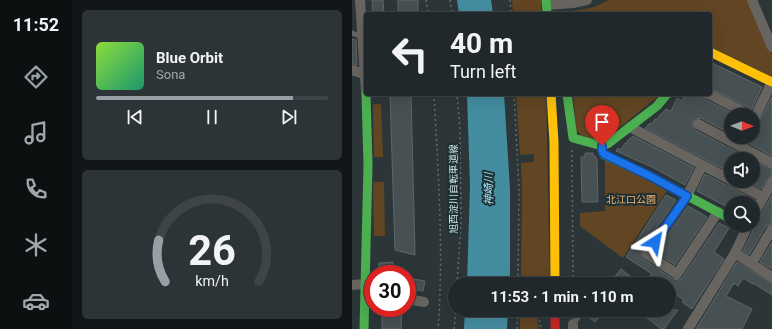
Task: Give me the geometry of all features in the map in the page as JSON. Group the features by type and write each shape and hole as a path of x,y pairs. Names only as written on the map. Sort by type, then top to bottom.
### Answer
{"street":[{"path":"360,0 364,22 364,50"},
{"path":"547,6 587,0"},
{"path":"752,0 772,47"},
{"path":"712,53 772,82 759,108"},
{"path":"352,70 364,74"},
{"path":"366,96 368,265"},
{"path":"551,96 554,142 555,277"},
{"path":"567,96 573,138 602,146 609,143 657,106 665,96"},
{"path":"712,96 736,108"},
{"path":"698,124 772,163"},
{"path":"630,127 724,177"},
{"path":"602,146 602,151 604,154 650,176 724,215"},
{"path":"702,166 687,196 647,254 677,274 718,212"},
{"path":"760,204 772,182"},
{"path":"746,188 764,197"},
{"path":"752,264 772,229"},
{"path":"688,329 734,254 743,232"},
{"path":"734,254 772,277"},
{"path":"352,285 364,289"},
{"path":"416,301 424,302"},
{"path":"364,329 365,317"},
{"path":"555,317 555,329"}],"lane":[{"path":"352,33 363,37"},
{"path":"573,326 579,317"}],"path":[{"path":"426,0 428,12"},
{"path":"450,0 452,12"},
{"path":"510,0 511,12"},
{"path":"434,96 440,221 440,303 438,329"},
{"name":"旭西淀川自転車道線","path":"457,277 461,222 458,96"},
{"path":"514,96 519,189 518,277"},
{"path":"573,138 571,152 573,277"},
{"path":"454,329 455,317"},
{"path":"518,317 518,329"},
{"path":"539,317 541,329"}],"green space":[{"path":"512,0 541,0 541,12 513,12"},
{"path":"609,0 748,0 772,55 772,77 712,48 712,12 568,12 594,7"},
{"path":"516,96 546,96 550,277 521,277 521,163 534,162 534,154 520,155"},
{"path":"573,96 659,96 603,141 582,136 576,130"},
{"path":"373,104 381,104 383,157 374,157"},
{"name":"北江口公園","path":"605,158 668,189 623,258 580,226 580,213 605,211"},
{"path":"373,182 384,182 385,236 374,236"},
{"path":"520,317 537,317 539,329 520,329"}],"water":[{"path":"457,0 491,0 493,12 459,12"},
{"name":"神崎川","path":"467,96 504,96 510,189 510,277 467,277 470,186"},
{"path":"465,317 508,317 507,329 464,329"}],"building":[{"path":"372,0 383,0 384,12 373,12"},
{"path":"398,0 418,0 418,12 398,12"},
{"path":"352,39 356,40 357,65 352,64"},
{"path":"712,63 762,87 752,108 750,108 712,89"},
{"path":"390,96 411,96 415,255 395,250"},
{"path":"684,96 704,96 706,100 724,109 724,130 701,118 694,119 692,125 695,130 737,152 724,152 724,169 645,128 650,123 652,124 655,119 657,120 666,109 671,111 677,98 682,101"},
{"path":"772,97 772,156 750,144 760,144 760,120"},
{"path":"633,136 694,168 685,185 654,168 616,151 618,148 621,150 625,143 626,144"},
{"path":"585,153 593,153 593,156 595,156 597,160 598,202 582,202 581,157 585,157"},
{"path":"760,163 772,169 772,176 767,179 761,189 759,188"},
{"path":"705,174 724,184 724,188 732,188 747,196 724,196 724,205 697,191"},
{"path":"666,195 676,200 642,250 641,254 643,259 670,277 650,277 652,274 626,257"},
{"path":"772,195 772,223 766,226 749,255 743,251 752,232 760,232 760,217"},
{"path":"688,206 707,217 675,265 656,252"},
{"path":"719,223 724,226 724,232 726,232 714,252 724,259 692,309 682,302 684,300 676,295 676,279 680,280 682,278"},
{"path":"772,242 772,269 760,262"},
{"path":"393,262 393,265 379,265 379,263"},
{"path":"737,262 772,283 772,295 743,278 738,286 734,283 726,296 752,309 742,329 696,329"},
{"path":"621,269 631,277 615,277"},
{"path":"416,280 425,281 423,291 416,290"},
{"path":"382,317 402,317 401,329 382,329"},
{"path":"589,317 600,317 595,322"},
{"path":"646,317 673,317 664,329 661,329"}],"traffic: fast":[{"path":"546,0 547,12"},
{"path":"364,329 368,165 366,96"},
{"path":"567,96 573,138 602,146 609,143 657,106 665,96"},
{"path":"602,146 604,155 650,176 724,215"}],"traffic: slow":[{"path":"712,53 772,82"},
{"path":"551,96 554,142 555,277"}],"traffic: jam":[{"path":"555,317 555,329"}],"route":[{"path":"602,146 602,151 604,154 687,196 655,242"}]}
